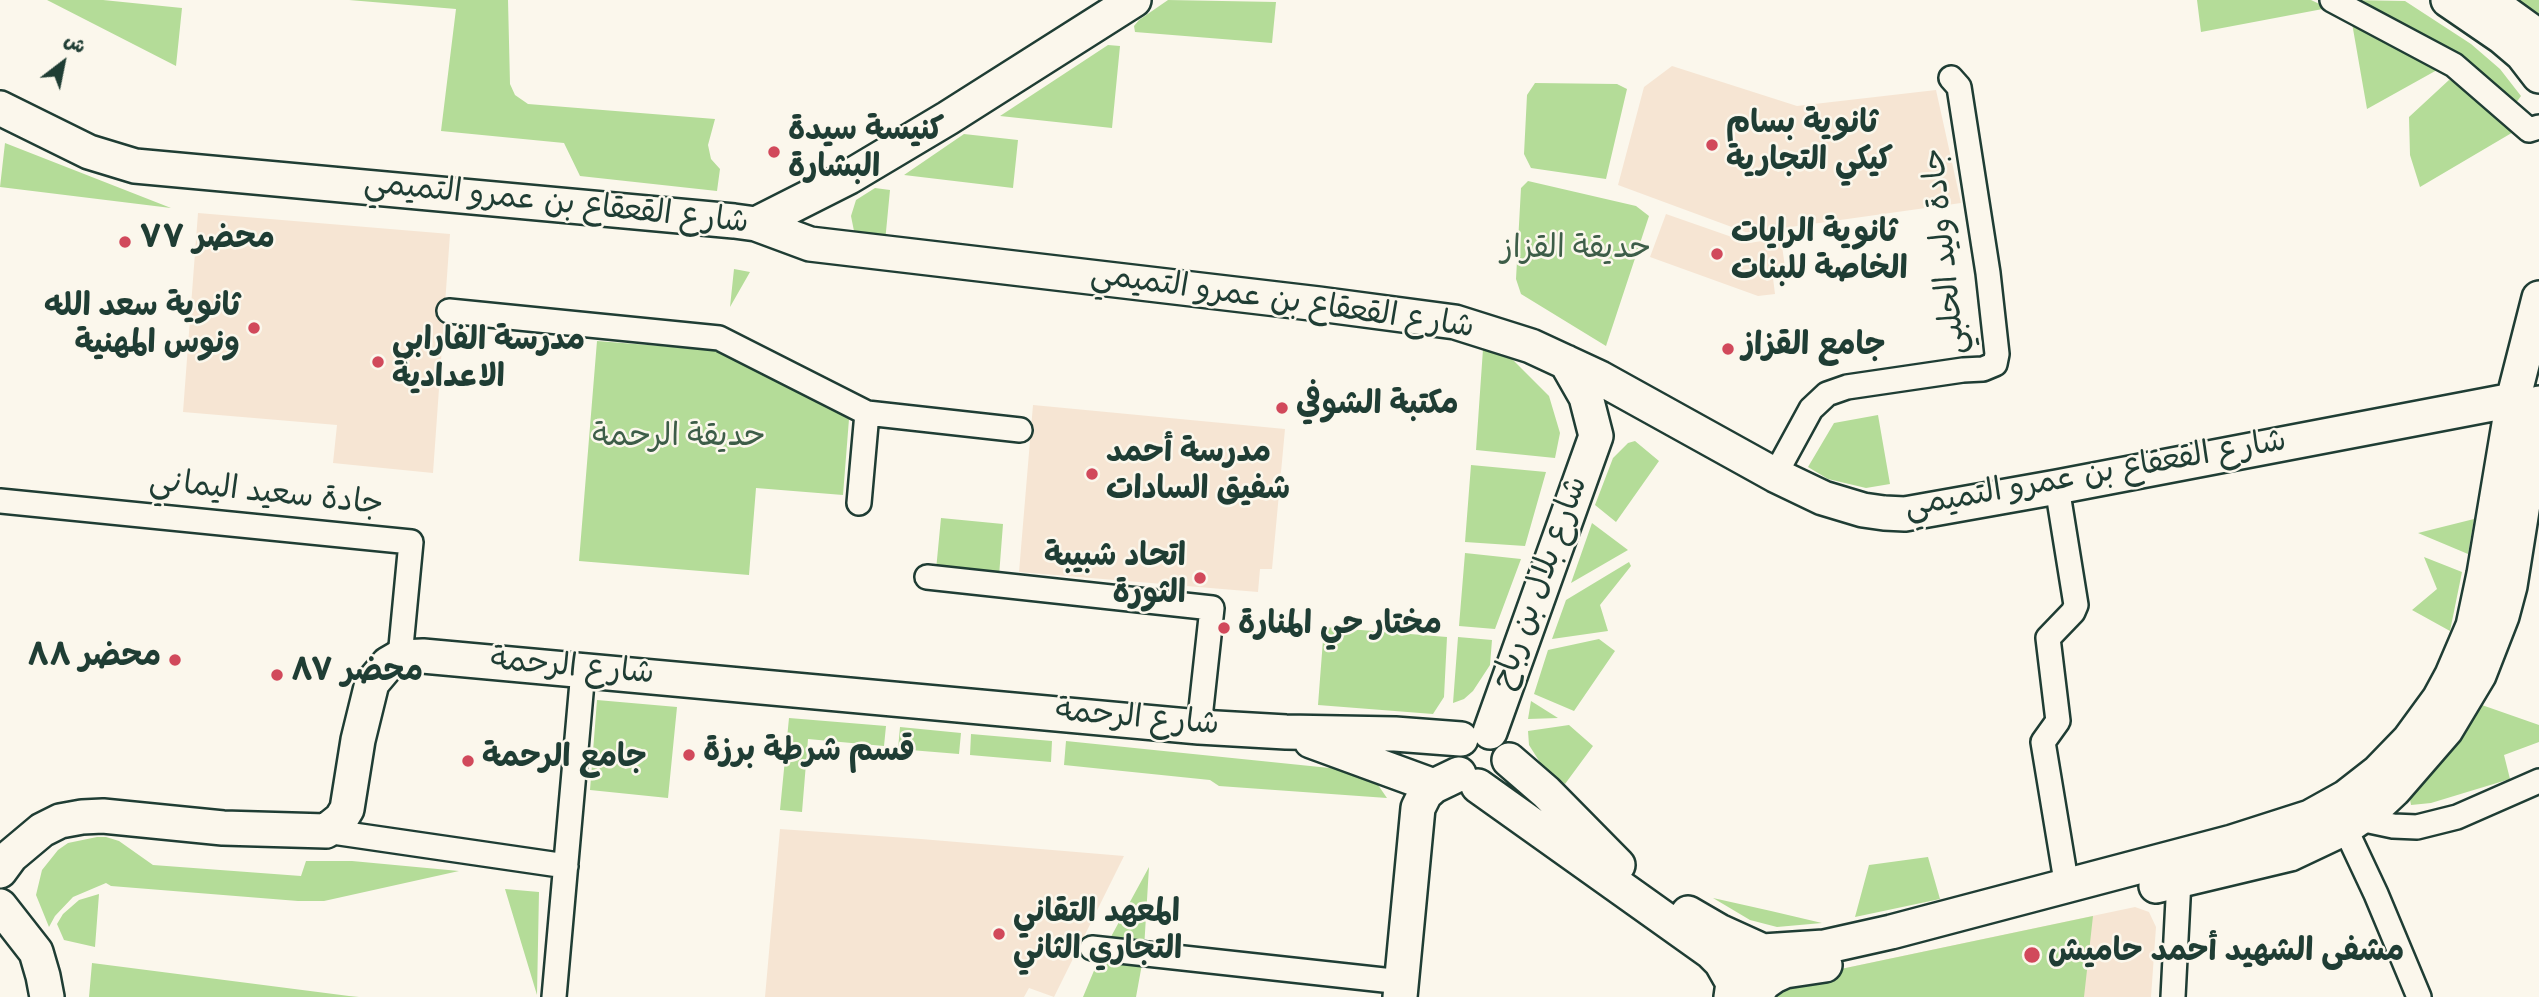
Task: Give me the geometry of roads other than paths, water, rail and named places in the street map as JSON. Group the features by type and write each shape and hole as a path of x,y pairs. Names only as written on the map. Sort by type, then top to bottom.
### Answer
{"main road":[{"path":"756,224 849,177 948,118 1134,0"},
{"path":"2448,0 2502,37 2522,54 2539,76"},
{"path":"2488,0 2539,37"},
{"name":"شارع القعقاع بن عمرو التميمي","path":"0,108 89,152 135,166 756,224 810,244 1319,304 1455,323 1498,334 1566,362 1630,393 1774,475 1823,498 1843,505 1892,513 1905,514 2530,405"},
{"path":"842,248 828,239 825,218 835,194 849,177"},
{"path":"1752,983 1785,971 1886,952 2290,854 2352,824 2377,806 2409,775 2446,730 2479,676 2495,636 2510,586 2534,468 2530,405 2539,298"},
{"name":"شارع بلال بن رباح","path":"1566,362 1586,397 1596,436"},
{"path":"1752,983 1824,947 2067,887 2281,828 2310,817 2362,785 2409,740 2452,676 2473,626 2484,574 2530,405"},
{"name":"شارع بلال بن رباح","path":"1475,736 1596,436 1625,418 1660,412"},
{"name":"شارع الرحمة","path":"400,657 423,656 1199,727 1286,732 1475,736"},
{"path":"0,871 11,856 42,830 60,821 82,817 103,816 223,828 326,831 341,819 347,809 358,740 372,683 388,664 400,657"},
{"name":"شارع الرحمة","path":"1286,732 1457,782 1711,952 1752,983"},
{"path":"1401,990 1418,808 1425,794 1457,782 1496,782 1502,776 1509,760 1509,753 1501,738 1475,736 1454,756 1457,782"},
{"path":"1509,760 1546,792 1620,866 1704,924 1752,983"},
{"path":"0,906 36,952 47,997"}],"street":[{"path":"2332,0 2454,65 2529,130 2539,127"},
{"name":"جادة وليد الحلبي","path":"1774,475 1811,409 1827,394 1847,387 1990,368 1995,363 1997,354 1988,273 1959,87 1951,78"},
{"path":"449,311 719,338 867,413 1020,430"},
{"path":"859,503 867,413"},
{"path":"2057,487 2076,606 2048,638 2058,717 2053,729 2044,738 2043,746 2067,887"},
{"name":"جادة سعيد اليماني","path":"0,501 411,542 400,657"},
{"path":"927,577 1212,608 1199,727"},
{"path":"554,997 583,671"},
{"path":"2419,997 2376,894 2352,824 2417,827 2458,817 2539,781"},
{"path":"326,831 566,866"},
{"path":"2173,997 2179,880"},
{"path":"1092,948 1401,990"}],"place":[{"name":"ثانوية بسام كيكي التجارية","path":"1712,145"},
{"name":"كنيسة سيدة البشارة","path":"774,152"},
{"name":"محضر ٧٧","path":"125,242"},
{"name":"ثانوية الرايات الخاصة للبنات","path":"1717,254"},
{"name":"ثانوية سعد الله ونوس المهنية","path":"254,328"},
{"name":"جامع القزاز","path":"1728,349"},
{"name":"مدرسة الفارابي الاعدادية","path":"378,362"},
{"name":"مكتبة الشوفي","path":"1282,408"},
{"name":"مدرسة أحمد شفيق السادات","path":"1092,474"},
{"name":"اتحاد شبيبة الثورة","path":"1200,578"},
{"name":"مختار حي المنارة","path":"1224,628"},
{"name":"محضر ٨٨","path":"175,660"},
{"name":"محضر ٨٧","path":"277,675"},
{"name":"قسم شرطة برزة","path":"689,755"},
{"name":"جامع الرحمة","path":"468,761"},
{"name":"المعهد التقاني التجاري الثاني","path":"999,934"},
{"name":"مشفى الشهيد أحمد حاميش","path":"2032,955"}],"park label":[{"name":"حديقة القزاز","path":"1576,252"},
{"name":"حديقة الرحمة","path":"679,440"}]}
